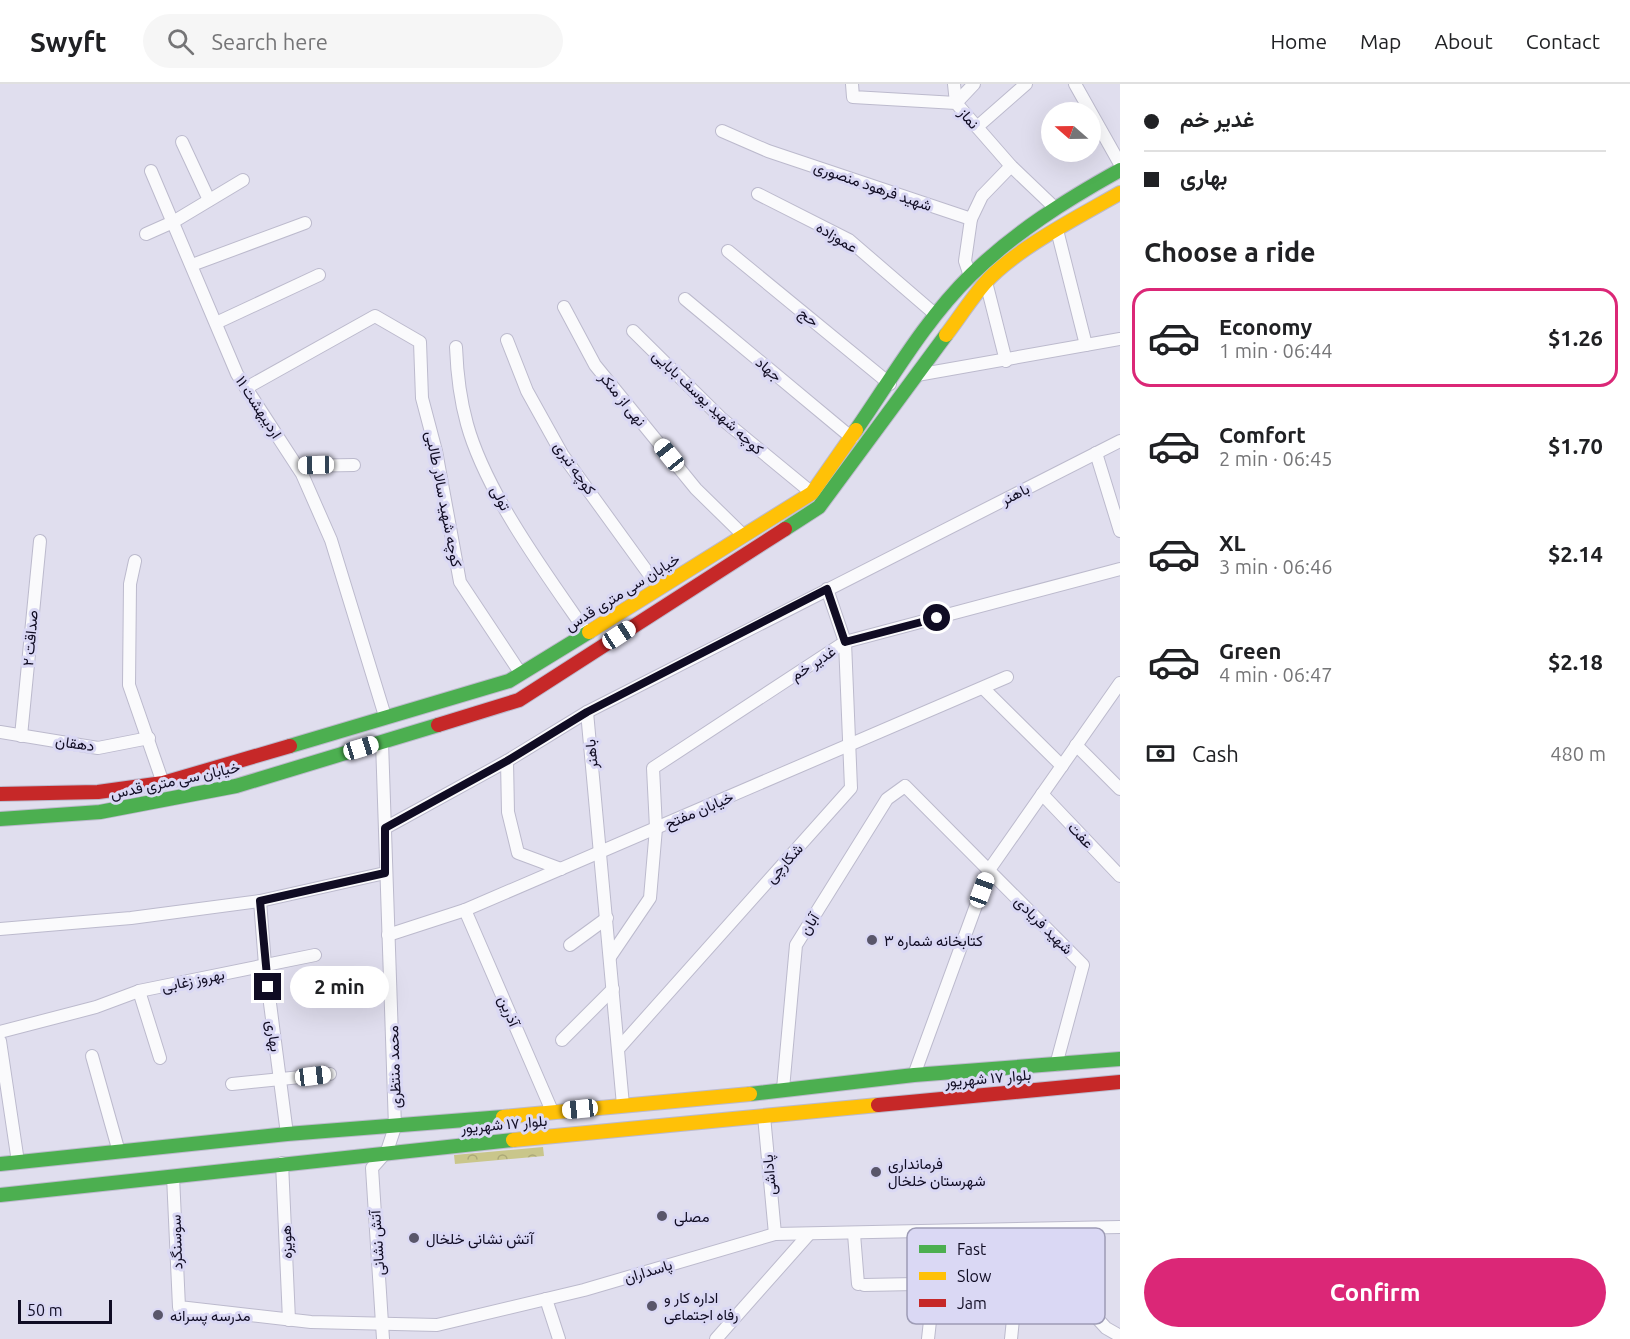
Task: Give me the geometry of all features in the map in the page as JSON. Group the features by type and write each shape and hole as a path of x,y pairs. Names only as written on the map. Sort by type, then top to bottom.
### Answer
{"main road":[{"name":"خیابان سی متری قدس","path":"0,794 98,792 163,783 228,766 515,678 812,493 936,315 970,276 1014,237 1054,207 1120,170"},
{"name":"خیابان سی متری قدس","path":"0,819 100,812 236,786 519,700 819,507 986,282 1057,230 1120,193"},
{"path":"515,678 519,700"},
{"path":"228,766 217,775 220,782 236,786"},
{"name":"بلوار ١٧ شهریور","path":"0,1164 287,1134 395,1127 914,1075 1120,1059"},
{"name":"بلوار ١٧ شهریور","path":"0,1195 387,1151 1120,1082"},
{"path":"756,1091 746,1098 743,1105 745,1111 761,1117"},
{"path":"576,1134 620,1124 623,1119 621,1114 615,1111 580,1109"}],"street":[{"path":"954,84 956,102"},
{"path":"956,102 974,84"},
{"path":"977,127 1026,84"},
{"path":"1075,84 1120,164"},
{"name":"نماز","path":"853,90 956,102 1011,166 1054,207"},
{"name":"شهید فرهود منصوری","path":"722,131 768,151 971,219"},
{"path":"182,142 210,200"},
{"path":"970,276 965,261 971,219 982,196 1011,166"},
{"name":"۱۱ اردیبهشت","path":"151,171 237,374 297,466 331,540 361,644 385,716"},
{"path":"146,234 173,222 243,180"},
{"name":"عموزاده","path":"758,194 849,240 936,315"},
{"path":"192,265 305,223"},
{"path":"1057,230 1086,345"},
{"name":"حج","path":"728,251 890,384"},
{"path":"216,323 319,275"},
{"path":"986,282 1006,361"},
{"name":"جهاد","path":"685,299 852,438"},
{"name":"نهی از منکر","path":"564,307 595,365 696,489 743,535"},
{"name":"کوچه شهید سالار طالبی","path":"246,388 375,316 420,342 422,398 436,451 460,582 515,678"},
{"name":"کوچه شهید یوسف بابایی","path":"633,331 722,419 812,493"},
{"path":"917,375 1120,339"},
{"name":"کوچه تبری","path":"507,340 527,391 562,454 659,588"},
{"name":"تولی","path":"456,347 457,375 467,425 485,467 541,567 587,633"},
{"name":"باهنر","path":"623,1105 587,712 1120,441"},
{"path":"1096,453 1120,531"},
{"path":"297,466 354,465"},
{"name":"صداقت ۲","path":"21,736 40,541"},
{"path":"135,561 130,584 129,685 163,783"},
{"name":"غدیر خم","path":"656,828 653,768 845,642 1120,569"},
{"name":"شکارچی","path":"619,1048 851,788 845,642 827,589"},
{"name":"خیابان مفتح","path":"388,935 465,910 1007,677"},
{"path":"914,1075 989,870 1119,686"},
{"path":"983,688 1062,766"},
{"path":"385,828 507,761 587,712"},
{"name":"دهقان","path":"0,732 98,747 149,738"},
{"name":"محمد منتظری","path":"382,742 395,1127"},
{"path":"1076,745 1120,789"},
{"path":"507,761 508,812 518,853 561,869"},
{"name":"شهید فریادی","path":"905,786 1083,964 1056,1065"},
{"name":"آبان","path":"783,1089 796,945 887,799 905,786"},
{"name":"عفت","path":"1042,794 1120,876"},
{"path":"610,957 650,898 656,828"},
{"path":"0,929 131,918 260,901 385,873"},
{"name":"بهاری","path":"260,901 265,965 287,1134"},
{"name":"آذرین","path":"465,910 552,1111"},
{"path":"570,945 607,918"},
{"name":"بهروز زغابی","path":"160,1058 139,991 315,955"},
{"path":"562,1040 614,989"},
{"path":"0,1032 96,1007 139,991"},
{"path":"0,1041 18,1162"},
{"path":"92,1056 119,1152"},
{"path":"232,1084 330,1074"},
{"name":"پاداشی","path":"761,1117 775,1234"},
{"name":"آتش نشانی","path":"383,1339 372,1168 387,1151 395,1127"},
{"name":"هویزه","path":"282,1163 289,1320"},
{"name":"سوسنگرد","path":"173,1176 179,1307"},
{"name":"پاسداران","path":"1075,1228 1120,1227"},
{"name":"پاسداران","path":"179,1307 289,1320 437,1325 546,1299 775,1234 907,1232"},
{"path":"716,1339 809,1234"},
{"path":"855,1234 861,1284 907,1283"},
{"path":"546,1299 559,1339"},
{"path":"928,1339 930,1324"},
{"path":"1011,1339 1013,1324"},
{"path":"1105,1334 1120,1336"}],"green space":[{"path":"543,1147 544,1156 455,1164 454,1155"}],"traffic: fast":[{"path":"856,430 924,330 954,292 971,275 1005,245 1042,218 1120,170"},
{"path":"785,529 819,507 946,335"},
{"path":"290,746 509,681 589,632"},
{"path":"0,819 100,812 236,786 438,725"},
{"path":"750,1094 914,1075 1120,1059"},
{"path":"0,1164 287,1134 503,1117"},
{"path":"0,1195 513,1140"}],"traffic: slow":[{"path":"946,335 980,289 998,270 1049,234 1120,193"},
{"path":"589,632 812,493 856,430"},
{"path":"503,1117 750,1094"},
{"path":"513,1140 878,1105"}],"traffic: jam":[{"path":"438,725 519,700 785,529"},
{"path":"0,794 98,792 163,783 290,746"},
{"path":"878,1105 1120,1082"}],"place":[{"name":"کتابخانه شماره ۳","path":"872,940"},
{"name":"فرمانداری شهرستان خلخال","path":"876,1172"},
{"name":"مصلی","path":"662,1216"},
{"name":"آتش نشانی خلخال","path":"414,1238"},
{"name":"اداره کار و رفاه اجتماعی","path":"652,1306"},
{"name":"مدرسه پسرانه","path":"158,1315"}],"route":[{"path":"268,987 260,901 385,873 385,828 507,761 587,712 827,589 845,642 937,618"}]}
